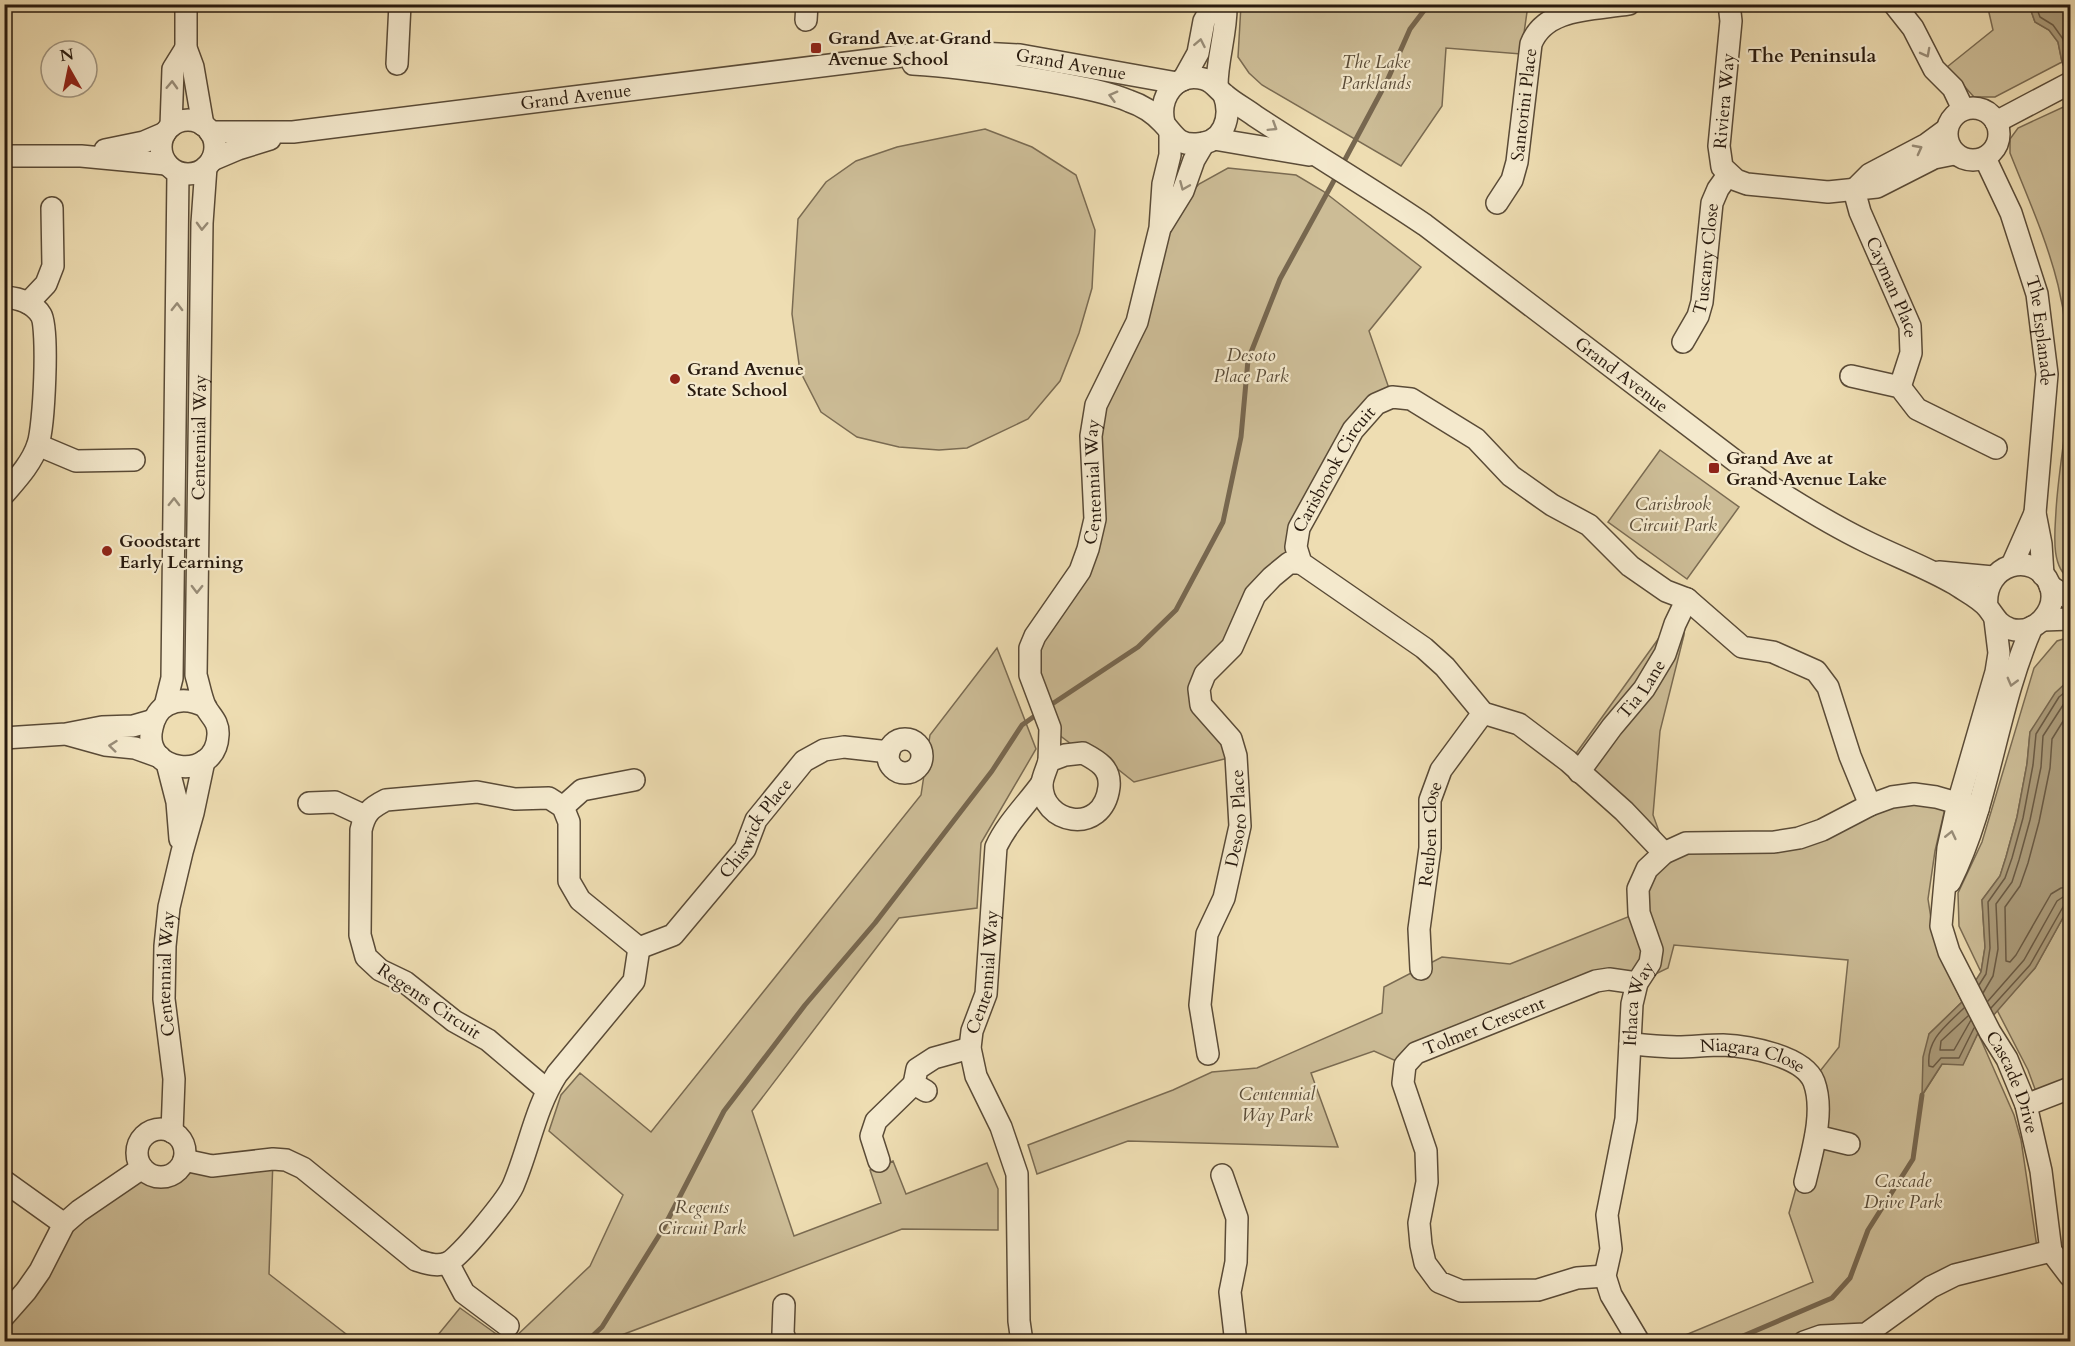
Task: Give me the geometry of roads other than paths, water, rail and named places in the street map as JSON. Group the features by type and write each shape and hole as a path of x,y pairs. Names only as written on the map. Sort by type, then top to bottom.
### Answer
{"street":[{"path":"186,4 186,48 193,67 207,128 214,140 215,151 209,164"},
{"path":"397,64 400,4"},
{"path":"1167,128 1161,112 1163,101 1168,91 1180,82 1198,53 1204,21 1215,4"},
{"path":"1209,141 1223,130 1228,119 1228,106 1217,75 1226,20 1226,4"},
{"name":"Santorini Place","path":"1497,203 1512,180 1517,162 1531,44 1538,30 1554,17 1629,4"},
{"name":"Riviera Way","path":"1729,4 1731,21 1719,146 1722,167 1728,175 1747,184 1828,192 1854,190 1877,187 1934,158 1954,154"},
{"path":"1894,4 1913,28 1934,69 1953,88 1963,109"},
{"path":"172,168 161,149 168,130 173,69 186,48"},
{"name":"Grand Avenue","path":"81,156 144,142 187,120 207,128 293,132 942,51 1020,54 1180,82 1201,78 1322,158 1369,186 1425,225 1759,478 1799,505 1865,541 1933,571 1991,614 2003,626 2013,630 2023,630 2038,624 2070,619"},
{"name":"Grand Avenue","path":"858,62 941,66 1004,73 1074,86 1128,100 1146,109 1186,143 1209,141 1265,146 1322,158"},
{"path":"1996,122 2066,85"},
{"path":"1854,190 1870,174 1927,144 1946,130 1953,117 1963,109 1977,108 1989,113 1996,122 2000,134 1996,148 1985,158 1968,160 1954,154 1947,143 1946,130"},
{"name":"Centennial Way","path":"1022,1341 1019,1321 1017,1174 1001,1127 976,1076 970,1048 972,1031 986,994 996,847 1003,831 1017,818 1042,783 1049,761 1047,723 1030,675 1030,648 1035,636 1080,571 1088,549 1095,519 1091,436 1096,405 1137,322 1160,228 1163,184 1170,155 1167,128"},
{"name":"Grand Avenue","path":"4,156 81,156 140,160 188,174 198,173 209,164 238,149 293,132"},
{"name":"Centennial Way","path":"1160,228 1183,191 1194,160 1209,141"},
{"name":"The Esplanade","path":"1985,158 2011,213 2037,294 2047,374 2035,513 2042,544 2046,580"},
{"name":"Centennial Way","path":"184,1160 183,1143 172,1132 174,1079 164,999 165,946 169,907 204,761 216,745 218,735 217,724 206,707 196,675 202,223 209,164"},
{"name":"Centennial Way","path":"172,168 172,678 151,733 153,746 164,760 177,802 182,852"},
{"name":"Tuscany Close","path":"1683,342 1698,316 1701,302 1712,203 1728,175"},
{"name":"Cayman Place","path":"1854,190 1860,212 1910,326 1911,353 1900,387"},
{"path":"28,303 46,284 53,266 52,208"},
{"path":"4,297 16,298 28,303 42,315 45,334 42,426 38,445 28,465 4,494"},
{"path":"1851,376 1900,387 1917,409 1996,448"},
{"name":"Carisbrook Circuit","path":"1483,713 1445,667 1424,648 1301,563 1296,547 1299,528 1353,430 1376,404 1392,398 1411,399 1476,439 1511,476 1552,505 1589,525 1630,566 1666,591 1687,599 1742,647 1773,652 1816,671 1828,687 1850,756 1870,805"},
{"path":"38,445 76,461 134,460"},
{"name":"The Esplanade","path":"2012,565 2035,513"},
{"name":"Desoto Place","path":"1208,1054 1200,1005 1207,934 1224,898 1240,826 1236,756 1231,739 1201,705 1199,690 1205,675 1232,647 1255,595 1289,563 1301,563"},
{"path":"1991,614 1986,597 1988,586 1993,577 2012,565 2034,568 2070,599"},
{"name":"Grand Avenue","path":"1933,571 1993,577"},
{"path":"2038,624 2050,610 2052,598 2046,580"},
{"name":"Tia Lane","path":"1579,772 1644,689 1665,654 1675,624 1687,599"},
{"name":"Cascade Drive","path":"1991,614 1999,653 1996,672 1968,806 1964,854 1944,893 1941,926 1949,952 1990,1032 2007,1059 2026,1105 2041,1171 2051,1251"},
{"name":"Cascade Drive","path":"1968,806 2019,657 2038,624"},
{"path":"4,738 66,734 102,727 133,726 159,713 175,701 196,702 206,707"},
{"path":"1483,713 1519,724 1624,811 1664,853"},
{"name":"Reuben Close","path":"1421,969 1419,929 1430,848 1430,800 1441,770 1483,713"},
{"path":"1017,818 1044,815 1080,820 1095,815 1107,800 1109,779 1100,762 1083,753 1047,723"},
{"path":"66,734 105,745 135,747 186,768 204,761"},
{"name":"Chiswick Place","path":"639,948 673,935 745,849 756,820 804,761 824,750 844,747 889,752"},
{"path":"1049,761 1065,754 1083,753"},
{"path":"563,807 582,790 634,780"},
{"path":"1042,783 1046,803 1062,817"},
{"path":"172,1132 156,1129 142,1137 136,1152 142,1168 154,1176 162,1177 176,1172 184,1160 212,1167 273,1159 286,1160 303,1168 416,1260 432,1265 448,1263 460,1254 512,1188 547,1090 557,1074 634,981 639,948 580,900 574,890 569,881 568,822 563,807 549,798 515,799 477,792 386,800 374,806 365,816 335,802 309,803"},
{"name":"Ithaca Way","path":"1605,1276 1611,1249 1607,1215 1626,1119 1632,1004 1637,983 1650,963 1652,950 1639,913 1638,889 1647,869 1664,853 1686,843 1774,842 1799,838 1822,830 1870,805 1892,797 1914,794 1936,797 1968,806"},
{"name":"Regents Circuit","path":"365,816 361,830 360,935 366,957 380,970 405,982 454,1021 488,1040 547,1090"},
{"name":"Tolmer Crescent","path":"1605,1276 1577,1278 1538,1290 1461,1291 1439,1282 1425,1263 1421,1245 1419,1223 1427,1182 1426,1151 1404,1083 1405,1065 1416,1053 1596,981 1609,979 1637,983"},
{"name":"Niagara Close","path":"1630,1044 1676,1047 1725,1045 1768,1052 1798,1064 1813,1080 1818,1108 1816,1136 1805,1182"},
{"path":"879,1161 871,1136 876,1121 921,1088 917,1069 934,1058 970,1048"},
{"path":"2026,1105 2070,1088"},
{"path":"1816,1136 1849,1144"},
{"path":"4,1316 26,1292 40,1271 64,1224 79,1211 142,1168"},
{"path":"1222,1175 1237,1218 1236,1262 1230,1292 1235,1335 1232,1341"},
{"path":"4,1181 64,1224"},
{"path":"1804,1341 1821,1336 1868,1337 1931,1287 1955,1275 2051,1251 2070,1276"},
{"path":"448,1263 464,1293 508,1326"},
{"path":"1605,1276 1611,1295 1639,1341"},
{"path":"784,1305 783,1333 786,1341"}],"water":[{"path":"2029,5 2070,5 2070,82 2062,62 2058,42 2049,30 2035,22"},
{"path":"2070,679 2070,905 2035,968 1978,1033 1963,1065 1942,1064 1922,1095 1923,1057 1929,1034 1962,1002 1981,972 1985,947 1982,900 2000,876 2006,857 2017,817 2027,764 2030,732 2055,693"}],"waterway":[{"path":"1341,167 1387,81 1410,29 1429,4"},
{"path":"1046,708 1138,647 1176,610 1223,522 1241,437 1248,360 1280,279 1337,175"},
{"path":"586,1342 602,1327 663,1229 724,1111 805,1005 875,923 992,771 1022,725 1039,713"},
{"path":"1729,1342 1832,1298 1850,1278 1868,1230 1913,1159 1922,1095"}],"place":[{"name":"Grand Ave at Grand Avenue School","path":"816,48"},
{"name":"Grand Avenue State School","path":"675,379"},
{"name":"Grand Ave at Grand Avenue Lake","path":"1714,468"},
{"name":"Goodstart Early Learning","path":"107,551"}],"district":[{"name":"The Peninsula","path":"1812,55"}],"park label":[{"name":"The Lake Parklands","path":"1376,72"},
{"name":"Desoto Place Park","path":"1251,365"},
{"name":"Carisbrook Circuit Park","path":"1673,514"},
{"name":"Centennial Way Park","path":"1277,1104"},
{"name":"Cascade Drive Park","path":"1903,1191"},
{"name":"Regents Circuit Park","path":"702,1217"}]}
